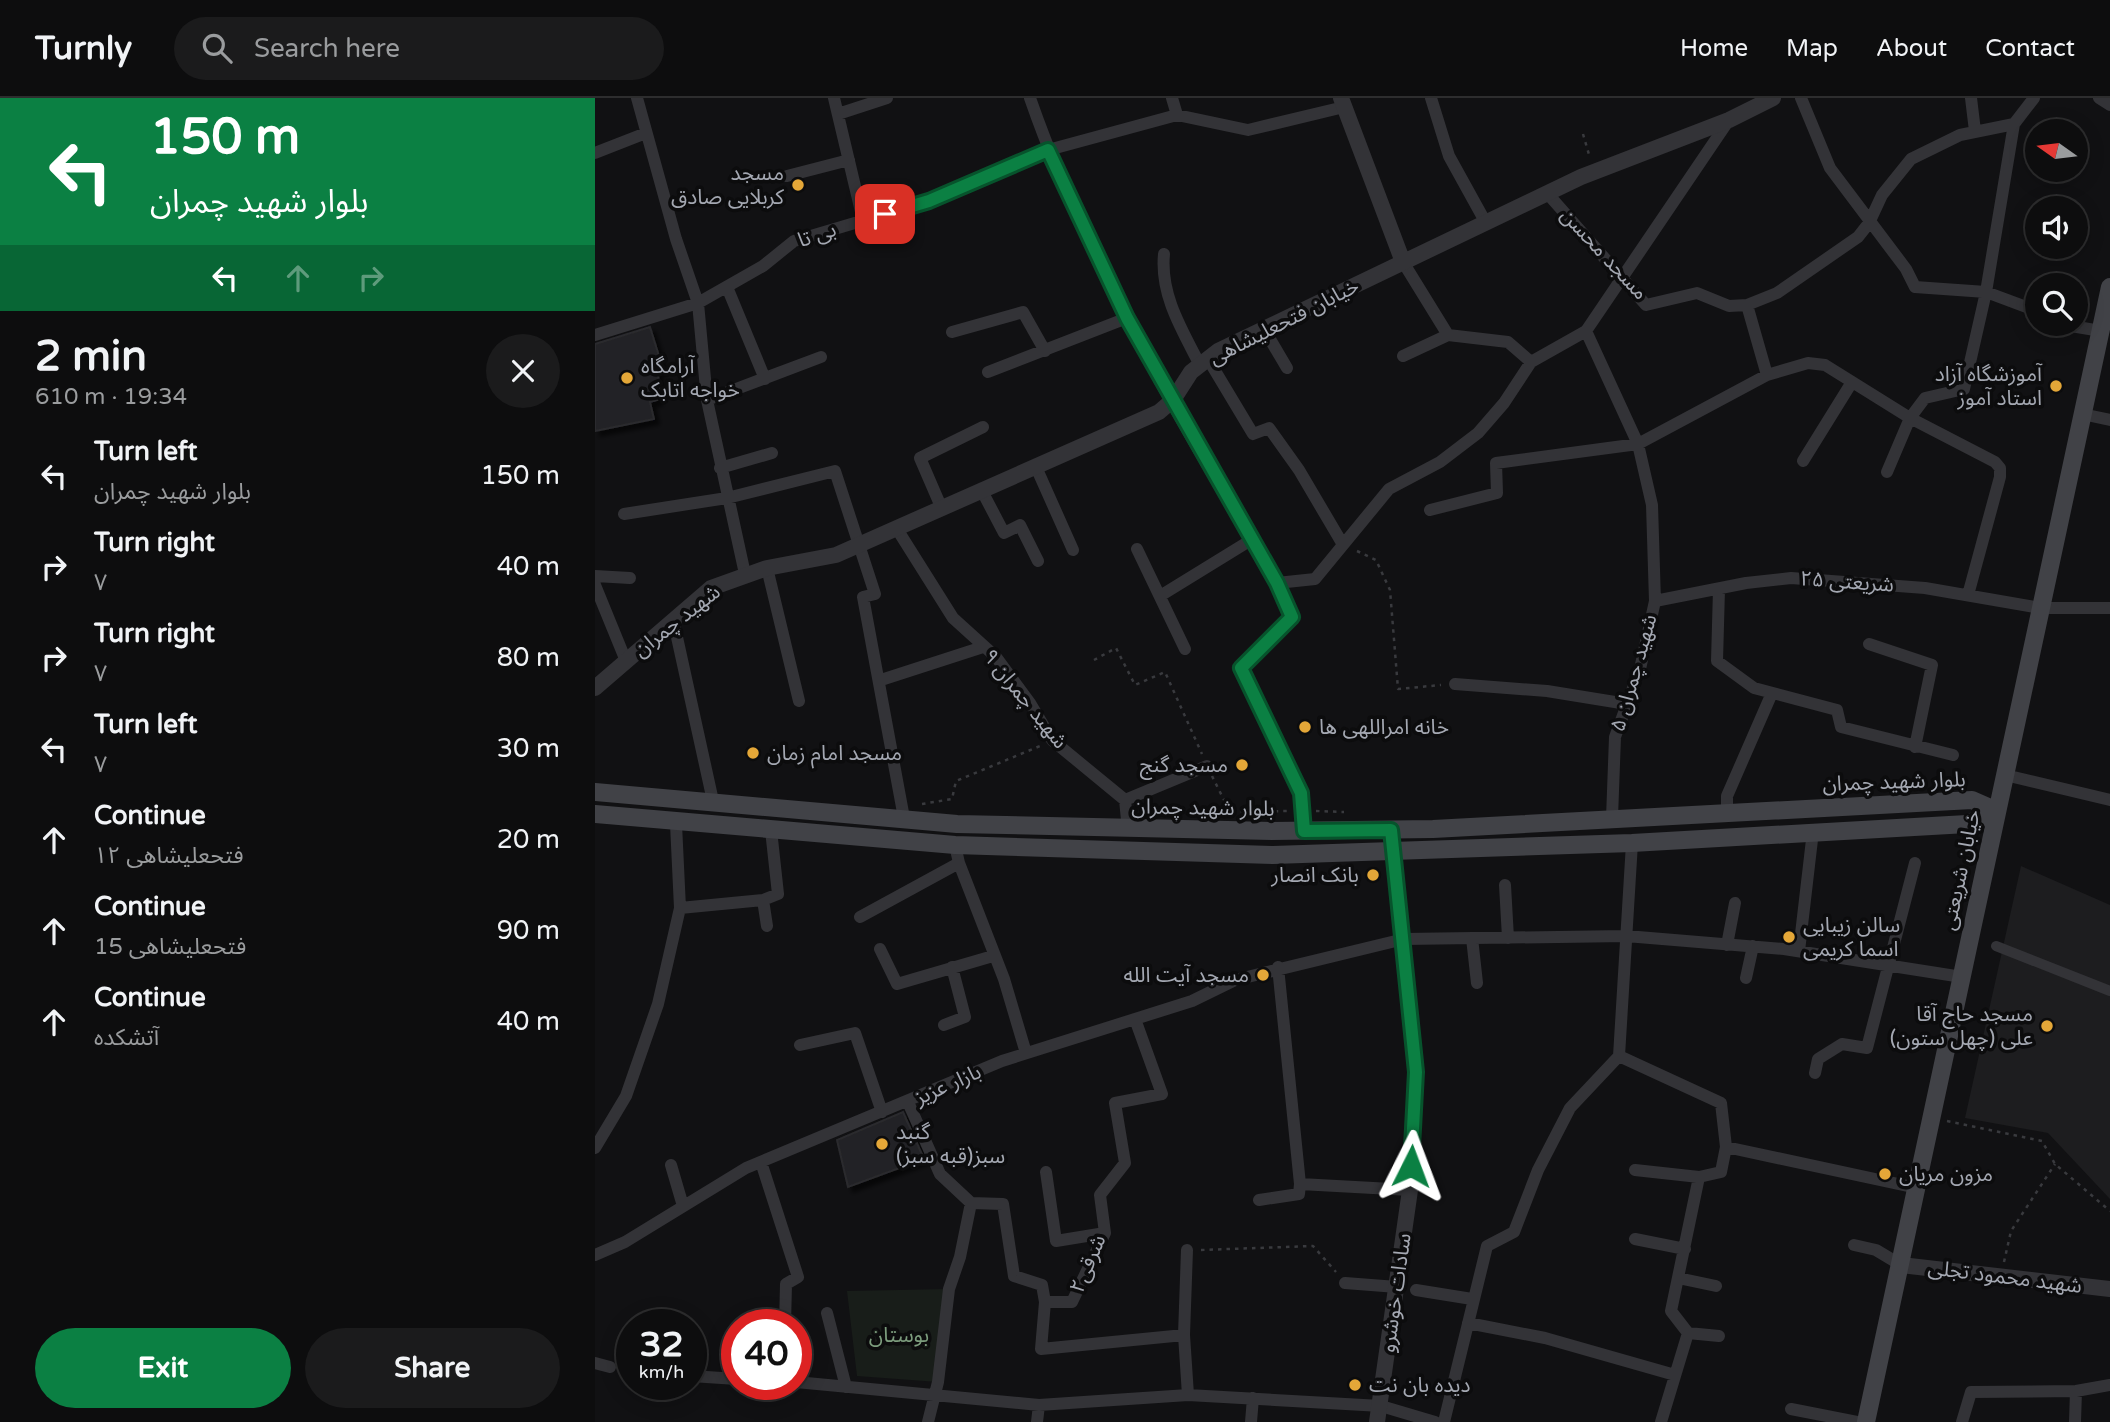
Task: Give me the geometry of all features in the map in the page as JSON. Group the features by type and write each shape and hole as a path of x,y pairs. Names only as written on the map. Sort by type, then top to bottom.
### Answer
{"main road":[{"name":"خیابان شریعتی","path":"1866,1422 2110,287"},
{"name":"بلوار شهید چمران","path":"595,792 957,824 1128,830 1391,830 1972,800 1997,811"},
{"path":"1800,809 1806,832"},
{"name":"بلوار شهید چمران","path":"595,814 676,824 771,830 957,854 1273,855 1632,843 1967,824 1997,811"},
{"path":"957,824 957,854"}],"street":[{"path":"637,98 698,303 706,400 745,574"},
{"path":"834,98 863,220"},
{"path":"838,114 887,98"},
{"path":"1030,98 1048,150 1127,318 1277,583 1292,617 1241,668 1301,793 1304,831"},
{"path":"1173,98 1177,115 1248,130 1343,102 1403,262 1448,335"},
{"path":"1431,98 1449,156 1486,223"},
{"path":"1801,98 1831,167 1869,223 1906,270 1915,287 1986,292 2025,307"},
{"path":"1971,98 1975,131"},
{"path":"1887,472 1910,418 1925,398 1964,389 1986,292 2014,124 2034,98"},
{"path":"2099,98 2110,105"},
{"name":"خیابان فتحعلیشاهی","path":"767,568 836,555 1159,412 1173,400 1191,372 1264,329 1594,171 1729,120 1764,99"},
{"name":"بی تا","path":"595,335 698,303 763,266 794,241 929,201 1048,150 1177,115"},
{"path":"1277,583 1315,579 1389,489 1440,462 1478,433 1504,403 1531,362 1587,331 1729,120"},
{"path":"1767,375 1748,305 1777,293 1858,237 1869,223 1882,195 1911,159 1960,135 2014,124"},
{"path":"595,153 646,133"},
{"path":"787,176 849,160"},
{"name":"مسجد محسن","path":"1547,193 1579,231 1623,275 1646,305 1697,292 1730,306 1748,305"},
{"path":"1164,254 1162,276 1174,313 1204,362 1253,434 1269,428 1299,470 1342,543"},
{"path":"727,287 765,379"},
{"path":"952,332 1023,312 1045,351"},
{"path":"988,372 1127,318"},
{"path":"1264,329 1287,368"},
{"path":"2088,329 2101,331"},
{"name":"شهید چمران ۵","path":"1587,331 1638,444 1652,505 1655,601 1640,669 1615,737 1612,818"},
{"path":"1403,356 1448,335 1508,342 1531,362"},
{"path":"706,400 821,357"},
{"path":"1430,510 1497,493 1496,463 1638,444 1767,375 1817,363 1910,418 1995,461 2000,468 1968,595"},
{"path":"1803,461 1852,382"},
{"path":"2081,414 2110,421"},
{"path":"942,509 920,458 983,427"},
{"path":"720,468 772,453"},
{"path":"1036,467 1073,550"},
{"path":"624,514 727,498 835,471 861,542 875,594 863,597 881,680 904,818"},
{"path":"982,491 1004,533 1020,525 1038,561"},
{"name":"شهید چمران ۹","path":"897,529 953,618 996,657 1030,703 1052,740 1125,800"},
{"path":"1160,596 1251,540"},
{"path":"1137,549 1185,649"},
{"path":"767,568 799,701"},
{"name":"شهید چمران","path":"595,688 711,588 767,568"},
{"path":"595,576 630,578"},
{"name":"شریعتی ۲۵","path":"1655,601 1791,578 1925,588 2041,608 2110,608"},
{"path":"595,585 626,661"},
{"path":"1719,589 1717,661 1754,688 1837,710 1841,727 1953,755"},
{"path":"673,619 713,801"},
{"path":"1869,643 1932,665 1915,747"},
{"path":"881,680 983,647"},
{"path":"1455,684 1547,691 1627,704"},
{"path":"1727,812 1727,796 1772,693"},
{"path":"1128,830 1125,800 1207,766"},
{"path":"2005,775 2110,800"},
{"path":"595,1148 626,1096 658,1004 680,908 676,824"},
{"path":"680,908 763,900 778,894 771,830"},
{"name":"سادات خوشرو","path":"1379,1414 1410,1190 1416,1072 1391,830"},
{"path":"1799,951 1806,832"},
{"path":"1444,1422 1472,1298 1487,1246 1514,1232 1538,1170 1570,1108 1619,1056 1632,843"},
{"path":"860,917 957,854 993,956 1004,979 1026,1053"},
{"path":"1815,1073 1818,1059 1842,1044 1867,1048 1891,965 1915,863"},
{"path":"1505,885 1508,938"},
{"path":"763,900 767,926"},
{"path":"1727,944 1735,903"},
{"name":"بازار عزیز","path":"595,1255 625,1241 761,1162 1026,1053 1192,1001 1235,980 1278,967 1404,939 1626,936 1799,951 1962,977"},
{"path":"1472,938 1477,983"},
{"path":"1747,978 1753,946"},
{"path":"1996,946 2110,990"},
{"path":"880,949 897,984 993,956"},
{"path":"944,1025 965,1017 952,967"},
{"path":"1259,1200 1299,1194 1300,1184 1278,967"},
{"name":"شرقی۲","path":"1135,1019 1162,1094 1115,1103 1125,1163 1100,1195 1105,1233 1072,1302 1045,1302 1041,1349 1184,1335"},
{"path":"800,1045 855,1033 882,1112"},
{"path":"1619,1056 1721,1103 1726,1147 1721,1172 1699,1177 1635,1170"},
{"path":"908,1102 940,1174 971,1202 1003,1204 1014,1276 1042,1285 1045,1302"},
{"path":"1726,1147 1917,1188"},
{"path":"761,1162 798,1277 786,1284 785,1309"},
{"path":"671,1165 683,1206"},
{"path":"1046,1172 1056,1241 1105,1233"},
{"path":"1699,1177 1671,1311 1688,1333 1719,1336"},
{"path":"1300,1184 1410,1190"},
{"path":"928,1422 949,1289 960,1258 971,1202"},
{"path":"1635,1239 1685,1249"},
{"path":"1854,1245 1876,1250 1901,1265"},
{"path":"1187,1250 1184,1335 1188,1395"},
{"name":"شهید محمود تجلی","path":"1901,1265 2110,1289"},
{"path":"1678,1278 1716,1286"},
{"path":"1345,1283 1397,1287"},
{"path":"1416,1290 1472,1298"},
{"path":"827,1313 846,1387"},
{"path":"1468,1323 1545,1338 1675,1375"},
{"path":"1661,1422 1688,1333"},
{"path":"595,1363 610,1367"},
{"path":"812,1384 1039,1405 1188,1395 1253,1398 1435,1422"},
{"path":"1962,1422 1971,1392 2076,1391 2110,1385"},
{"path":"2075,1422 2076,1391"},
{"path":"1251,1422 1253,1398"},
{"path":"1037,1422 1039,1405"},
{"path":"1791,1409 1857,1422"}],"path":[{"path":"1583,134 1594,171"},
{"path":"1342,543 1376,560 1390,590 1398,689 1455,684"},
{"path":"1094,660 1115,648 1135,685 1165,671 1207,766"},
{"path":"904,818 916,805 952,799 955,780 1052,740"},
{"path":"1932,1118 2042,1141 2055,1164 2110,1211"},
{"path":"2001,1276 2011,1231 2055,1164"},
{"path":"1187,1250 1313,1245 1345,1283"}],"shaded area":[{"path":"2021,866 2110,905 2110,1199 2048,1133 1965,1118"}],"green space":[{"name":"بوستان","path":"949,1289 938,1382 857,1376 847,1291"}],"building":[{"name":"آرامگاه خواجه اتابک","path":"650,327 663,369 657,371 661,391 655,393 657,400 650,402 654,419 595,431 595,344"},
{"name":"گنبد سبز(قبه سبز)","path":"903,1112 924,1159 848,1187 837,1140"}],"place":[{"name":"مسجد کربلایی صادق","path":"798,185"},
{"name":"آرامگاه خواجه اتابک","path":"627,378"},
{"name":"آموزشگاه آزاد استاد آموز","path":"2056,386"},
{"name":"خانه امراللهی ها","path":"1305,727"},
{"name":"مسجد امام زمان","path":"753,753"},
{"name":"مسجد گنج","path":"1242,765"},
{"name":"بانک انصار","path":"1373,875"},
{"name":"سالن زیبایی اسما کریمی","path":"1789,937"},
{"name":"مسجد آیت الله","path":"1263,975"},
{"name":"مسجد حاج آقا علی (چهل ستون)","path":"2047,1026"},
{"name":"گنبد سبز(قبه سبز)","path":"882,1144"},
{"name":"مزون مریان","path":"1885,1174"},
{"name":"دیده بان نت","path":"1355,1385"}],"route":[{"path":"885,214 929,201 1048,150 1127,318 1277,583 1292,617 1241,668 1301,793 1304,831 1391,830 1416,1072 1411,1166"}]}
